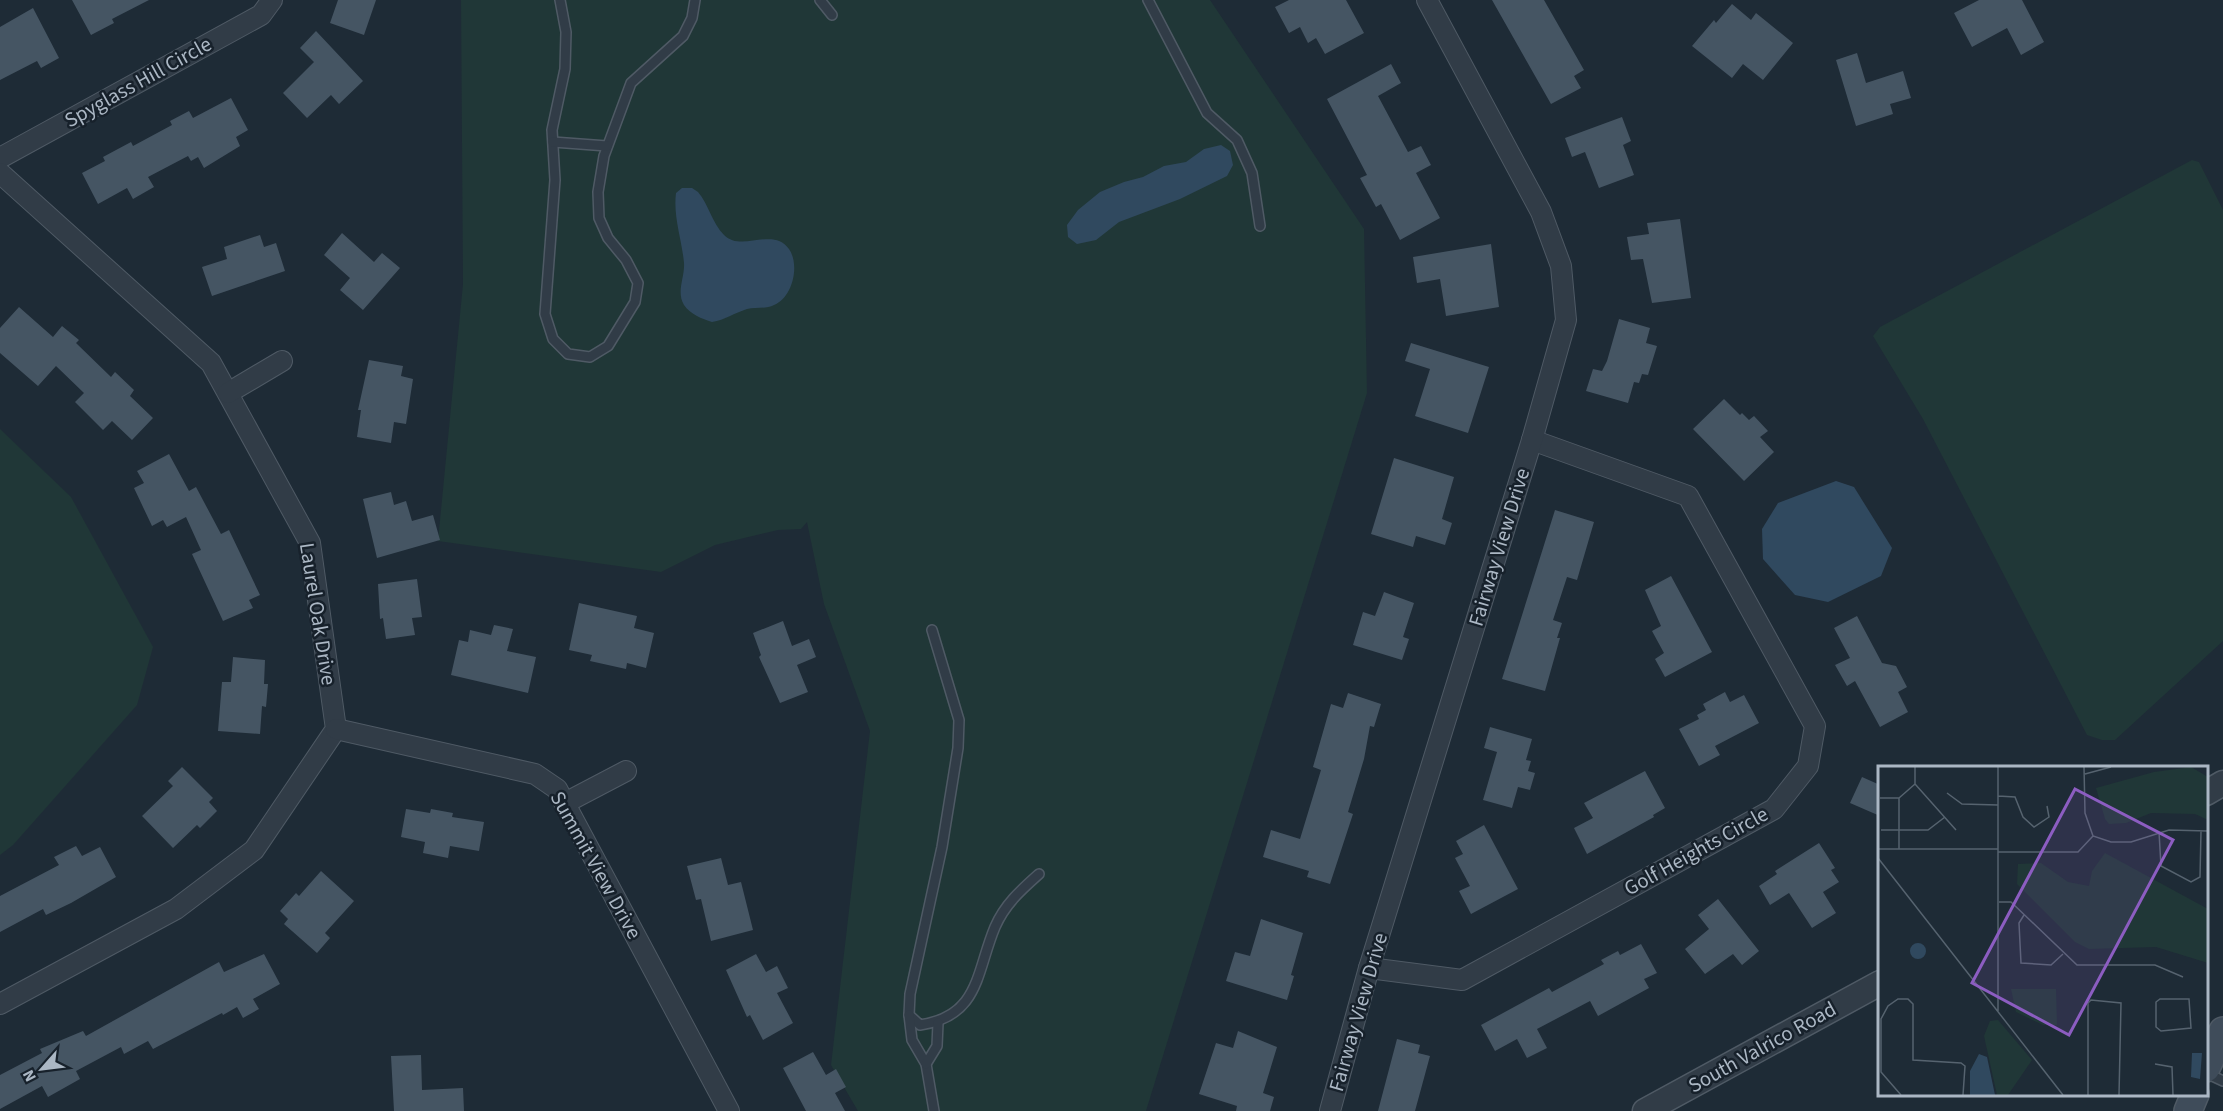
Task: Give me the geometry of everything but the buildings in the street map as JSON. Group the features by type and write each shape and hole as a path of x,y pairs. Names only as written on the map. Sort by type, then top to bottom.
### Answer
{"main road":[{"path":"2208,1064 2223,1031"},
{"path":"2187,1111 2194,1096"}],"street":[{"name":"Spyglass Hill Circle","path":"0,158 261,15 272,0"},
{"name":"Fairway View Drive","path":"1330,1111 1369,968 1532,440 1566,320 1561,266 1541,212 1427,0"},
{"name":"Laurel Oak Drive","path":"0,173 211,363 310,543 336,729"},
{"path":"228,393 282,361"},
{"name":"Golf Heights Circle","path":"1369,968 1462,980 1774,809 1808,766 1815,726 1688,496 1532,440"},
{"path":"0,1004 176,909 254,850 336,729"},
{"name":"Summit View Drive","path":"336,729 535,774 557,789 729,1111"},
{"path":"565,803 626,771"},
{"path":"2208,792 2223,783"},
{"path":"2208,808 2223,801"},
{"name":"South Valrico Road","path":"1645,1111 1878,984"}],"lane":[{"path":"560,0 566,32 565,69 552,130 554,191 545,314 553,339 568,354 590,357 608,346 635,302 638,283 626,260 608,238 599,218 598,192 607,146 631,83 683,36 692,18 695,0"},
{"path":"820,0 832,15"},
{"path":"1148,0 1207,113 1238,140 1252,173 1260,226"},
{"path":"552,142 607,146"},
{"path":"932,630 959,720 958,748 942,848 910,994 909,1015 912,1040 926,1064 934,1111"},
{"path":"909,1015 920,1025 938,1023 960,1008 974,991 996,926 1012,897 1039,874"},
{"path":"926,1064 937,1046 938,1023"},
{"path":"2208,1074 2223,1081"}],"green space":[{"path":"461,0 1210,0 1364,229 1367,393 1146,1111 858,1111 831,1065 870,731 824,604 807,522 801,529 778,530 715,545 661,572 438,541 463,284"},
{"path":"2192,160 2199,162 2223,210 2223,641 2115,740 2102,740 2087,735 1923,419 1873,336 1880,327"},
{"path":"0,429 71,497 153,647 137,705 13,845 0,855"}],"water":[{"path":"1221,145 1230,151 1233,165 1227,176 1180,199 1119,222 1096,240 1077,244 1068,237 1067,225 1078,210 1100,192 1143,177 1164,166 1186,162 1204,149"},
{"path":"682,188 692,188 698,192 713,220 724,235 731,240 740,242 775,240 789,249 794,263 793,280 781,301 771,306 747,309 712,322 696,316 684,305 681,290 684,263 675,202 676,193"},
{"path":"1836,481 1854,487 1892,548 1881,576 1828,602 1795,595 1763,559 1762,529 1778,503"}]}
